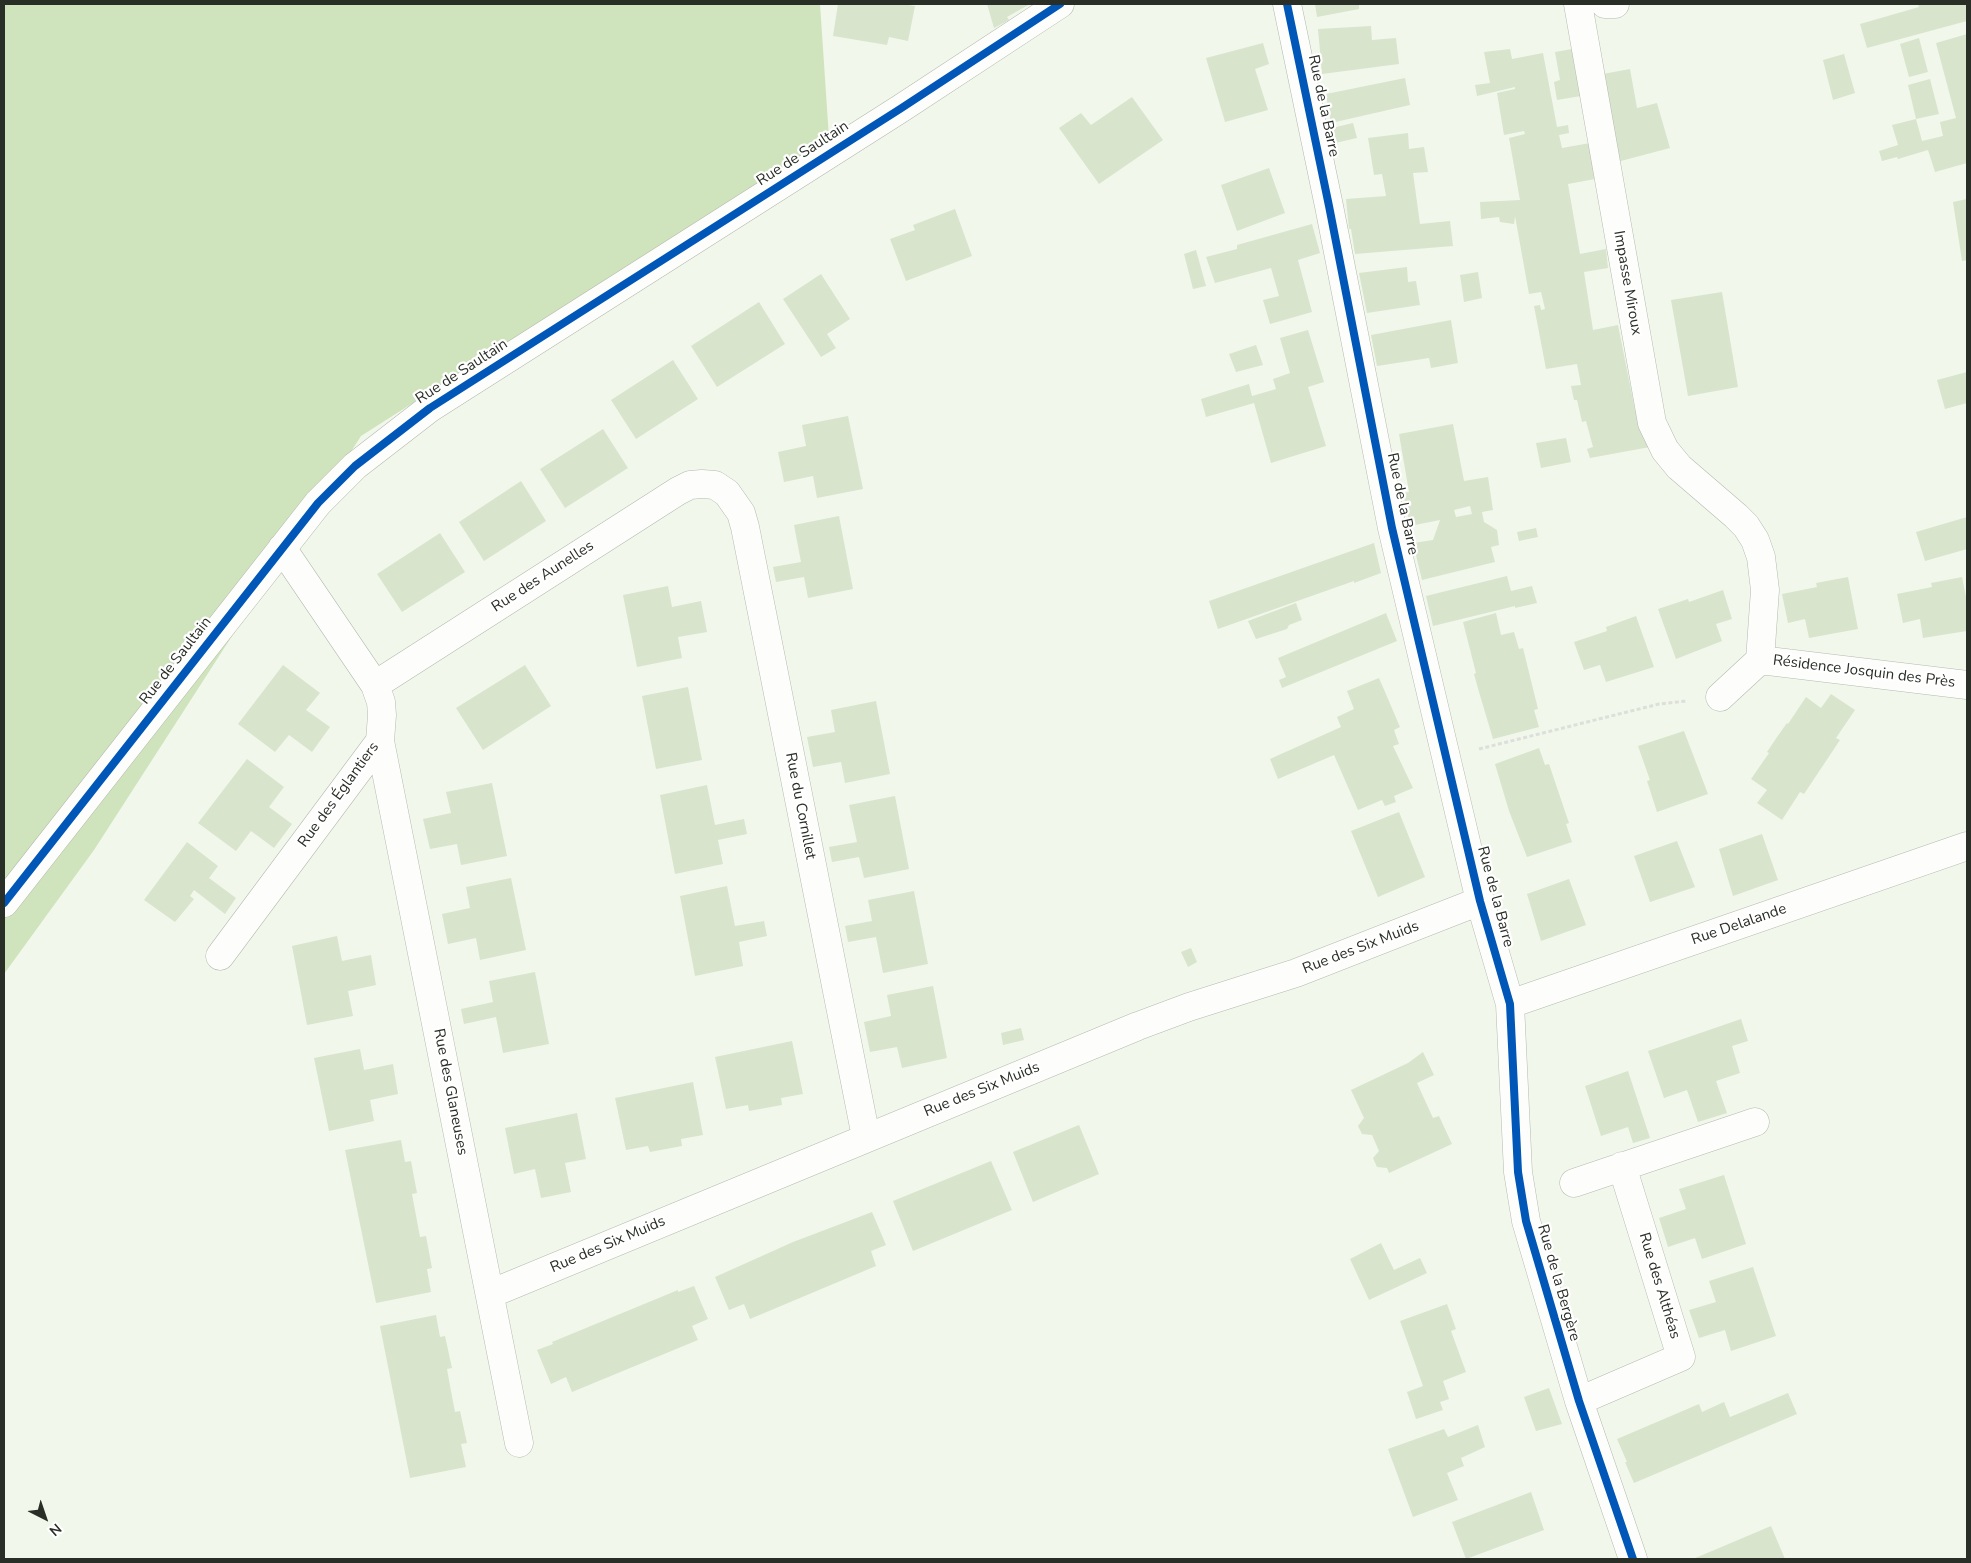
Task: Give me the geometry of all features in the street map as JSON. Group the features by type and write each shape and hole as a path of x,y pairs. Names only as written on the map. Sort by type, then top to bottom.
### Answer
{"street":[{"name":"Rue de Saultain","path":"4,903 282,548 333,486 381,445 430,408 900,109 1060,4"},
{"name":"Rue de la Barre","path":"1287,4 1392,528 1480,902 1510,1004"},
{"name":"Impasse Miroux","path":"1578,4 1652,423 1665,450 1679,467 1746,526"},
{"path":"1604,4 1615,4"},
{"name":"Rue des Aunelles","path":"375,685 678,491 690,485 715,485"},
{"name":"Rue du Cornillet","path":"715,485 727,493 734,502 741,513 745,527 866,1137"},
{"name":"Résidence Josquin des Près","path":"1720,697 1760,660 1765,590 1761,557 1755,540 1746,526"},
{"name":"Rue des Églantiers","path":"220,956 380,741 382,709 375,685 282,548"},
{"name":"Résidence Josquin des Près","path":"1760,660 1967,685"},
{"name":"Rue des Glaneuses","path":"380,741 519,1443"},
{"name":"Rue Delalande","path":"1510,1004 1967,846"},
{"name":"Rue des Six Muids","path":"490,1294 866,1137 1147,1023 1189,1007 1296,973 1480,902"},
{"name":"Rue de la Bergère","path":"1510,1004 1518,1172 1521,1197 1533,1251 1579,1401 1633,1559"},
{"path":"1574,1183 1755,1122"},
{"name":"Rue des Althéas","path":"1579,1401 1681,1357 1622,1166"}],"path":[{"path":"1446,757 1659,704 1720,697"}],"green space":[{"path":"4,4 820,4 829,138 361,436 94,850 4,974"}],"building":[{"path":"838,4 901,4 915,6 908,41 889,37 887,45 833,36"},
{"path":"987,4 1030,4 1007,17 1009,20 994,28"},
{"path":"1315,4 1359,4 1359,9 1317,17"},
{"path":"1918,4 1967,4 1967,21 1867,48 1860,24 1919,7"},
{"path":"1371,26 1372,40 1396,38 1399,64 1322,74 1318,29"},
{"path":"1967,34 1967,163 1935,172 1928,150 1898,159 1897,157 1882,161 1879,151 1898,145 1892,125 1916,119 1922,141 1943,136 1940,122 1956,118 1936,43"},
{"path":"1919,38 1928,72 1909,77 1900,44"},
{"path":"1263,43 1269,64 1255,69 1268,110 1225,122 1206,58"},
{"path":"1510,49 1512,59 1543,53 1557,127 1568,125 1569,133 1559,135 1562,148 1590,143 1595,179 1568,184 1580,254 1606,249 1608,268 1584,272 1593,330 1618,325 1635,410 1650,447 1590,458 1587,449 1593,447 1586,421 1582,422 1577,400 1574,400 1571,386 1581,385 1577,364 1546,369 1534,306 1540,305 1541,310 1545,309 1541,292 1529,294 1515,216 1514,224 1500,222 1499,217 1481,219 1480,202 1520,200 1509,138 1525,134 1524,131 1504,135 1497,93 1515,89 1515,87 1477,96 1475,85 1490,83 1484,52"},
{"path":"1572,49 1581,96 1557,100 1554,82 1560,80 1555,52"},
{"path":"1844,54 1855,93 1833,100 1823,60"},
{"path":"1630,69 1637,108 1657,103 1670,148 1617,162 1603,74"},
{"path":"1405,78 1410,105 1331,123 1326,94"},
{"path":"1930,79 1939,114 1916,119 1908,85"},
{"path":"1132,97 1163,140 1099,184 1059,128 1081,113 1091,125"},
{"path":"1353,123 1357,138 1335,143 1332,128"},
{"path":"1408,133 1409,149 1424,147 1428,172 1413,173 1420,224 1450,221 1453,246 1355,254 1351,229 1349,229 1346,199 1386,196 1382,174 1374,175 1368,138"},
{"path":"1269,168 1285,213 1237,231 1221,185"},
{"path":"1967,199 1967,260 1962,261 1953,202"},
{"path":"955,209 972,256 906,281 890,239 915,230 913,225"},
{"path":"1312,224 1320,253 1298,260 1312,312 1270,324 1263,300 1279,296 1271,268 1215,283 1206,257 1237,249 1237,245"},
{"path":"1196,250 1206,286 1193,289 1184,254"},
{"path":"1407,267 1408,282 1416,281 1420,305 1367,313 1359,273"},
{"path":"1478,272 1482,298 1464,302 1460,275"},
{"path":"821,274 850,319 827,334 836,348 821,357 783,299"},
{"path":"1722,292 1738,387 1688,396 1671,300"},
{"path":"759,302 785,344 717,387 691,346"},
{"path":"1451,320 1458,363 1431,368 1429,358 1377,366 1371,335"},
{"path":"1308,330 1324,382 1308,387 1326,446 1271,463 1254,403 1206,417 1201,399 1249,384 1252,396 1276,389 1273,379 1290,373 1280,338"},
{"path":"1256,345 1263,365 1236,372 1229,354"},
{"path":"673,360 698,399 636,439 611,400"},
{"path":"1967,372 1967,403 1945,409 1937,380"},
{"path":"848,416 863,489 817,498 813,476 784,482 778,452 806,446 802,425"},
{"path":"1453,424 1464,481 1488,477 1493,510 1482,512 1484,522 1497,530 1499,545 1491,547 1495,562 1422,580 1413,543 1433,540 1440,520 1410,526 1403,493 1409,492 1399,434","holes":["1470,506 1472,514 1456,517 1454,510"]},
{"path":"603,429 628,468 565,508 540,469"},
{"path":"1566,438 1571,462 1541,468 1536,443"},
{"path":"521,481 546,521 484,561 459,522"},
{"path":"839,516 853,589 808,598 804,577 776,582 773,567 801,562 794,525"},
{"path":"1967,517 1967,549 1925,561 1916,532"},
{"path":"1536,528 1538,537 1519,541 1517,532"},
{"path":"440,533 465,572 402,612 377,574"},
{"path":"1374,543 1381,573 1218,629 1209,601"},
{"path":"1507,576 1511,591 1532,586 1537,603 1515,608 1515,606 1433,626 1426,596"},
{"path":"1848,577 1858,629 1809,638 1805,619 1788,623 1782,594 1817,587 1816,583"},
{"path":"1962,577 1967,602 1967,631 1923,638 1920,619 1903,623 1897,594 1932,587 1931,583"},
{"path":"668,586 672,607 701,601 707,632 678,637 682,658 637,667 623,595"},
{"path":"1723,590 1732,619 1716,624 1722,641 1676,659 1658,609 1688,599 1689,602"},
{"path":"1296,603 1302,620 1289,625 1287,629 1256,639 1248,621"},
{"path":"1386,613 1397,641 1282,688 1279,680 1286,677 1278,658"},
{"path":"1496,613 1501,635 1514,632 1519,649 1523,648 1538,709 1534,710 1539,727 1493,739 1474,674 1476,673 1463,622"},
{"path":"1636,616 1654,667 1606,682 1600,665 1584,670 1574,642 1607,631 1606,627"},
{"path":"283,665 320,693 306,710 330,727 312,752 289,735 275,752 238,724"},
{"path":"525,665 551,706 483,750 456,708"},
{"path":"1379,678 1400,727 1394,730 1399,744 1393,746 1413,788 1394,796 1396,802 1385,806 1382,800 1358,810 1334,755 1278,779 1270,759 1341,727 1337,717 1354,709 1347,691"},
{"path":"688,687 702,760 656,769 642,696"},
{"path":"1831,694 1855,710 1836,738 1840,740 1804,794 1800,792 1782,820 1757,803 1767,790 1751,779 1769,753 1767,752 1777,737 1806,697 1821,708"},
{"path":"876,701 890,774 845,783 841,762 813,767 807,737 835,732 831,710"},
{"path":"1684,731 1708,794 1657,812 1647,781 1650,780 1638,746"},
{"path":"1539,748 1545,765 1549,764 1569,823 1566,824 1572,842 1527,857 1509,811 1495,764"},
{"path":"247,759 284,787 269,807 292,824 274,848 251,831 236,851 198,823"},
{"path":"492,783 507,856 461,865 457,844 430,849 423,819 451,813 446,792"},
{"path":"707,785 715,825 744,819 747,834 718,840 723,864 675,874 660,795"},
{"path":"895,796 909,869 864,878 859,857 832,862 829,847 857,842 849,805"},
{"path":"1399,812 1425,877 1378,897 1351,831"},
{"path":"1762,834 1778,880 1733,896 1719,849"},
{"path":"1677,841 1695,887 1650,902 1634,856"},
{"path":"187,842 218,866 209,878 236,898 225,914 194,890 190,896 194,899 175,922 144,900"},
{"path":"511,878 526,950 480,960 476,938 448,944 442,914 470,908 466,887"},
{"path":"1569,879 1586,925 1541,941 1527,894"},
{"path":"727,886 735,926 764,921 767,936 739,942 743,966 695,976 680,896"},
{"path":"914,891 928,964 883,973 876,937 848,942 845,926 872,921 868,900"},
{"path":"337,936 342,961 371,955 376,985 348,991 353,1016 307,1025 292,946"},
{"path":"1191,948 1197,962 1188,967 1181,952"},
{"path":"535,972 549,1044 503,1053 496,1017 464,1024 461,1009 493,1002 489,981"},
{"path":"933,986 947,1058 902,1068 897,1047 870,1052 864,1022 891,1016 887,995"},
{"path":"1741,1019 1748,1041 1732,1046 1740,1073 1716,1081 1727,1113 1698,1122 1687,1090 1664,1098 1648,1051"},
{"path":"1021,1028 1024,1040 1003,1045 1001,1033"},
{"path":"792,1041 803,1094 781,1098 782,1105 749,1111 748,1105 726,1109 715,1057"},
{"path":"360,1049 364,1070 393,1064 398,1094 370,1100 374,1121 329,1131 314,1058"},
{"path":"1423,1052 1434,1075 1417,1083 1433,1118 1439,1116 1452,1144 1389,1173 1387,1168 1377,1167 1373,1158 1379,1151 1372,1135 1362,1134 1358,1126 1364,1118 1351,1090 1408,1063"},
{"path":"1628,1071 1650,1138 1633,1143 1628,1127 1601,1136 1585,1086"},
{"path":"693,1082 703,1135 681,1139 682,1146 650,1152 648,1146 626,1150 615,1098"},
{"path":"577,1113 586,1159 565,1163 571,1192 541,1198 535,1169 514,1174 505,1128"},
{"path":"1079,1125 1099,1174 1033,1202 1013,1152"},
{"path":"401,1140 405,1162 411,1161 417,1193 412,1194 420,1237 426,1236 432,1268 427,1269 431,1292 376,1303 345,1150"},
{"path":"991,1161 1012,1210 913,1251 893,1201"},
{"path":"1724,1175 1746,1244 1702,1259 1695,1238 1668,1247 1659,1218 1686,1209 1679,1189"},
{"path":"872,1212 886,1245 871,1251 876,1266 750,1319 744,1304 729,1310 715,1277 793,1242"},
{"path":"1381,1243 1394,1270 1420,1258 1427,1273 1369,1300 1350,1259"},
{"path":"1753,1267 1776,1336 1731,1351 1725,1330 1699,1338 1689,1310 1716,1302 1709,1281"},
{"path":"694,1286 708,1319 692,1326 698,1340 572,1392 566,1377 551,1384 537,1350 678,1290 678,1292"},
{"path":"1447,1304 1456,1329 1451,1331 1466,1372 1443,1381 1449,1399 1440,1402 1443,1410 1416,1419 1407,1392 1423,1386 1400,1321"},
{"path":"436,1315 440,1337 445,1336 452,1368 447,1369 455,1412 460,1411 467,1443 461,1444 466,1467 410,1478 380,1326"},
{"path":"1549,1388 1562,1424 1536,1431 1524,1397"},
{"path":"1788,1393 1797,1414 1634,1483 1617,1439 1699,1404 1702,1412 1724,1402 1730,1417"},
{"path":"1478,1425 1485,1447 1461,1458 1464,1466 1447,1473 1458,1500 1413,1517 1388,1449 1444,1429 1448,1437"},
{"path":"1531,1492 1544,1530 1466,1559 1452,1522"},
{"path":"1771,1526 1785,1559 1693,1559"}],"cycle path":[{"path":"4,903 318,503 355,466 430,408 900,109 1060,4"},
{"path":"1287,4 1392,528 1480,901 1510,1004 1518,1172 1526,1221 1579,1401 1633,1559"}]}
